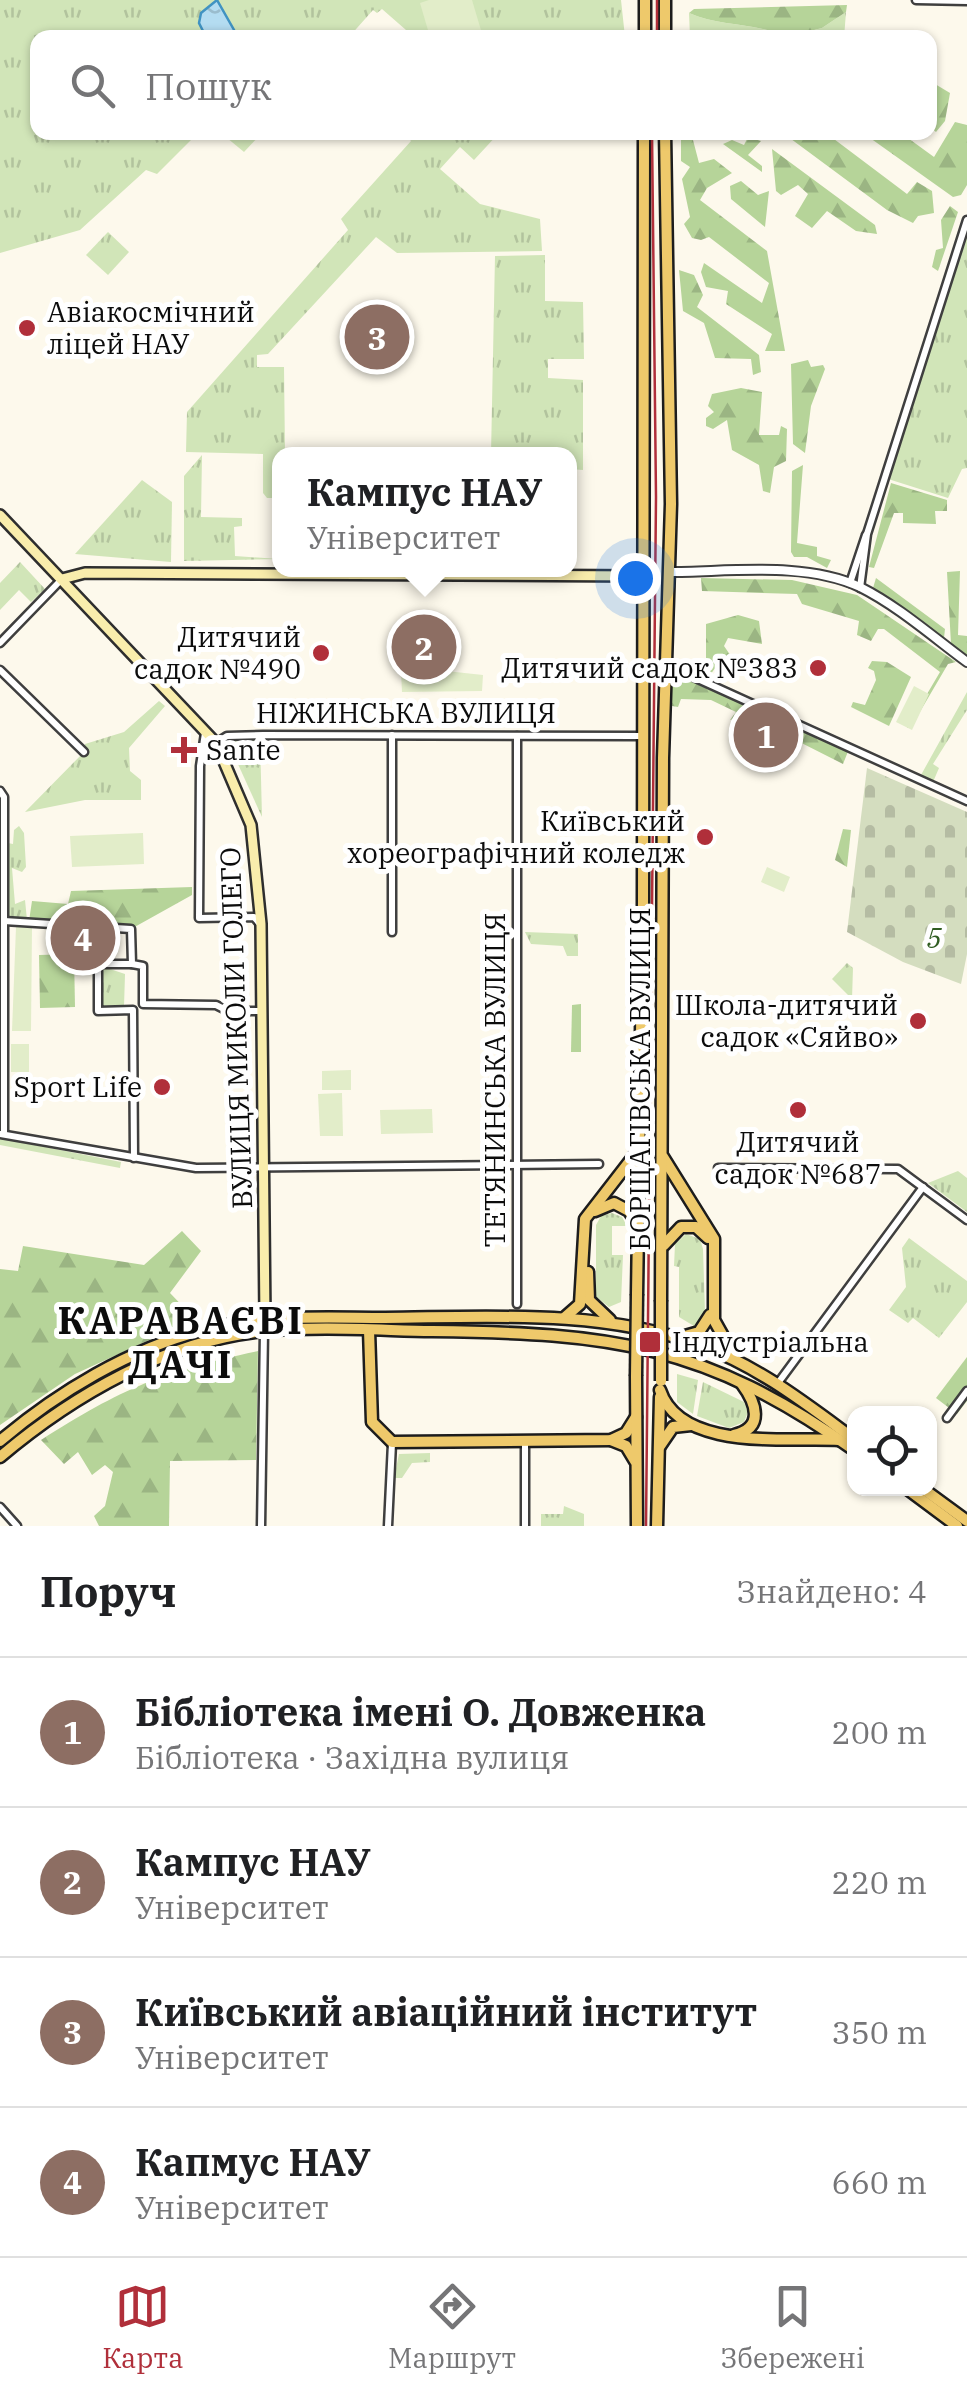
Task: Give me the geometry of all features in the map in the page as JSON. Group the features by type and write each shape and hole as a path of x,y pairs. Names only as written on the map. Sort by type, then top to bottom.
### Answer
{"main road":[{"path":"645,0 645,30"},
{"path":"665,30 666,0"},
{"name":"БОРЩАГІВСЬКА ВУЛИЦЯ","path":"637,1526 644,140"},
{"name":"БОРЩАГІВСЬКА ВУЛИЦЯ","path":"658,1526 669,572 664,140"},
{"path":"0,515 216,743"},
{"path":"62,579 85,573 272,574"},
{"path":"577,576 644,576"},
{"name":"ВУЛИЦЯ МИКОЛИ ГОЛЕГО","path":"216,743 251,825 261,924 264,1325"},
{"path":"559,1319 574,1313 580,1304 589,1212 641,1147"},
{"path":"662,1153 714,1239 716,1330 726,1348 847,1434"},
{"path":"616,1322 598,1312 588,1294 590,1220 599,1207 614,1204 628,1211 638,1224"},
{"path":"661,1261 674,1230 696,1227 708,1237 710,1316 699,1332 678,1338"},
{"path":"0,1442 48,1403 131,1358 200,1331 264,1325 559,1319 616,1322 678,1338 750,1366"},
{"path":"0,1458 57,1414 114,1380 196,1346 264,1325 596,1338 684,1358 738,1379 847,1445"},
{"path":"369,1330 372,1422 392,1442 612,1440 626,1446 638,1468"},
{"path":"727,1436 743,1433 756,1416 755,1402 738,1379"},
{"path":"660,1386 674,1414 727,1436 840,1440"},
{"path":"612,1440 626,1433 636,1416"},
{"path":"658,1452 672,1427 696,1426"},
{"path":"917,1496 957,1526"},
{"path":"933,1496 967,1521"}],"street":[{"path":"916,0 967,0"},
{"path":"860,588 867,534 967,220"},
{"path":"850,583 860,543 867,534"},
{"path":"669,572 806,574 850,583 967,662"},
{"path":"0,643 62,579"},
{"path":"666,664 967,801"},
{"path":"0,670 84,752"},
{"path":"206,732 200,772 200,918 254,917 261,924"},
{"path":"392,735 392,932"},
{"name":"НІЖИНСЬКА ВУЛИЦЯ","path":"216,743 227,736 643,736"},
{"name":"ТЕТЯНИНСЬКА ВУЛИЦЯ","path":"516,1304 517,736"},
{"path":"2,794 2,1134 196,1168 600,1164"},
{"path":"4,921 132,929 132,964"},
{"path":"133,1010 98,1011 98,964 143,966 142,1004"},
{"path":"134,1158 134,1001 260,1011"},
{"path":"718,1168 888,1168 967,1220"},
{"path":"778,1383 922,1187"},
{"path":"261,1526 264,1325"},
{"path":"947,1418 967,1391"},
{"path":"525,1526 526,1441"},
{"path":"388,1526 392,1442"},
{"path":"0,1507 17,1526"}],"green space":[{"path":"0,0 621,0 624,30 406,30 382,9 377,13 373,10 355,30 30,30 30,140 191,140 157,174 146,170 80,230 0,253"},
{"path":"472,0 481,30 428,30 420,3"},
{"path":"847,5 846,12 814,30 766,30 713,21 689,13 694,9"},
{"path":"846,12 845,30 814,30"},
{"path":"689,13 713,21 765,30 690,30"},
{"path":"937,85 950,93 945,121 937,131"},
{"path":"955,122 967,125 967,185 961,195 953,197 873,140 911,140 934,157"},
{"path":"229,140 255,140 244,152"},
{"path":"493,140 474,160 460,147 440,169 480,204 540,219 542,251 397,253 376,237 268,354 257,355 257,367 284,367 285,447 272,447 272,498 267,498 263,493 263,454 186,452 187,412 348,230 341,219 411,141"},
{"path":"681,140 693,140 699,163 714,159 732,173 707,188 700,200 767,251 785,351 765,351 772,334 726,304 728,291 706,287 701,272 704,263 762,303 769,283 709,237 692,238 684,224 690,217 682,179 690,167 681,161"},
{"path":"732,140 744,145 746,140 761,141 748,155 762,166 762,172 723,144"},
{"path":"792,140 835,140 907,194 917,182 932,191 934,213 918,216 913,223 887,210"},
{"path":"772,149 875,225 877,234 856,231 827,211 812,228 795,216 808,194 798,185 781,195 776,191"},
{"path":"741,181 758,195 769,191 765,227 731,199 730,186"},
{"path":"950,206 958,212 938,271 932,267 936,250 943,248 941,220"},
{"path":"967,224 967,468 962,469 948,498 885,478"},
{"path":"108,232 129,252 108,275 86,255"},
{"path":"545,255 545,301 583,302 584,359 548,359 548,378 583,380 583,470 577,470 577,447 491,447 495,256"},
{"path":"679,270 694,275 703,295 697,307 759,355 761,372 753,375 751,359 715,358 704,323 683,311"},
{"path":"808,360 811,367 823,365 825,369 811,406 805,453 793,444 791,364"},
{"path":"741,388 762,392 759,435 779,435 781,426 787,429 786,461 774,467 770,493 763,491 759,465 732,450 727,420 713,429 706,426 706,418 714,412 708,406 712,394"},
{"path":"202,455 201,517 242,518 242,526 234,527 235,556 272,559 184,561 184,476"},
{"path":"803,465 797,543 817,547 817,556 831,560 827,568 807,557 794,557 791,552 792,471"},
{"path":"142,480 172,502 171,562 75,554"},
{"path":"891,483 947,500 947,511 935,511 936,524 903,523 903,513 894,513 874,568 869,567"},
{"path":"20,562 45,589 31,602 19,590 0,610 0,583"},
{"path":"960,571 958,635 967,636 967,655 951,644 947,572"},
{"path":"701,578 792,580 857,595 956,662 948,664 907,728 940,672 884,629 878,629 871,641 857,635 859,621 802,604 797,594 702,591"},
{"path":"876,578 945,629 944,638 873,588"},
{"path":"738,615 759,621 762,644 728,638 724,646 733,659 724,656 710,675 706,672 706,624"},
{"path":"872,661 887,662 911,677 889,726 851,707 853,702 865,705 876,680 874,671 868,668"},
{"path":"437,670 483,675 482,691 402,692 401,672"},
{"path":"687,680 849,749 843,764 746,715 730,720 736,712 711,700 681,699 678,707 672,706 671,681"},
{"path":"914,686 929,694 912,730 896,722"},
{"path":"967,692 967,710 933,764 939,768 933,782 921,775"},
{"path":"159,701 165,706 129,748 130,771 141,780 141,800 85,800 25,812 83,753 85,744 124,732"},
{"path":"237,739 260,739 262,817 232,751 231,744"},
{"name":"5","path":"867,768 967,812 967,954 961,984 903,962 847,932"},
{"path":"19,826 24,833 26,867 22,872 12,868 15,904 25,900 27,920 7,917 8,843 13,844 14,830"},
{"path":"843,829 851,830 847,867 835,860"},
{"path":"143,833 144,864 72,867 70,836"},
{"path":"767,867 790,877 784,892 761,882"},
{"path":"192,887 192,895 131,929 29,921 32,901 68,904 71,891"},
{"path":"16,927 32,927 31,1031 12,1031"},
{"path":"525,932 578,934 578,956 567,956 563,946 531,944"},
{"path":"74,954 75,1007 40,1008 39,955"},
{"path":"847,963 853,968 852,999 832,979"},
{"path":"101,966 125,974 124,1007 101,1008"},
{"path":"581,1004 581,1052 571,1052 572,1005"},
{"path":"11,1044 29,1044 29,1072 11,1072"},
{"path":"351,1070 351,1090 322,1090 322,1071"},
{"path":"342,1093 343,1136 320,1136 318,1094"},
{"path":"432,1109 433,1133 381,1134 380,1110"},
{"path":"0,1138 121,1162 120,1168 0,1145"},
{"path":"958,1171 967,1178 967,1212 928,1183"},
{"path":"612,1213 622,1217 627,1226 612,1226 612,1255 623,1255 621,1302 609,1307 596,1297 596,1225 601,1216"},
{"path":"182,1231 201,1251 170,1293 195,1319 75,1374 0,1425 0,1269 18,1271 23,1246 144,1265"},
{"path":"686,1234 700,1239 703,1249 705,1313 694,1326 679,1317 679,1267 674,1266 675,1244"},
{"path":"909,1238 967,1281 967,1302 939,1338 913,1318 908,1323 889,1310 906,1287 902,1248"},
{"path":"258,1351 256,1460 170,1461 169,1526 99,1526 94,1516 105,1506 113,1472 105,1465 92,1475 78,1452 64,1464 41,1440 120,1394 169,1374"},
{"path":"967,1357 967,1401 957,1414 936,1398"},
{"path":"677,1374 698,1380 693,1414 677,1402"},
{"path":"703,1382 744,1402 748,1412 744,1422 729,1428 697,1416"},
{"path":"430,1453 430,1462 412,1463 402,1478 394,1478 399,1454"},
{"path":"564,1506 584,1514 584,1526 541,1526 541,1514 563,1514"}],"water":[{"path":"217,0 234,30 202,30 201,13"}],"tram line":[{"path":"657,0 657,30"},
{"path":"646,1526 656,497 652,140"}],"place":[{"name":"Авіакосмічний ліцей НАУ","path":"27,328"},
{"name":"Київський авіаційний інститут","path":"377,337"},
{"name":"Кампус НАУ","path":"424,647"},
{"name":"Дитячий садок №490","path":"321,653"},
{"name":"Дитячий садок №383","path":"818,668"},
{"name":"Бібліотека імені О. Довженка","path":"766,735"},
{"name":"Sante","path":"184,750"},
{"name":"Київський хореографічний коледж","path":"705,837"},
{"name":"Капмус НАУ","path":"83,938"},
{"name":"Школа-дитячий садок «Сяйво»","path":"918,1021"},
{"name":"Sport Life","path":"162,1087"},
{"name":"Дитячий садок №687","path":"798,1110"},
{"name":"Індустріальна","path":"650,1342"}],"district":[{"name":"КАРАВАЄВІ ДАЧІ","path":"181,1343"}]}
